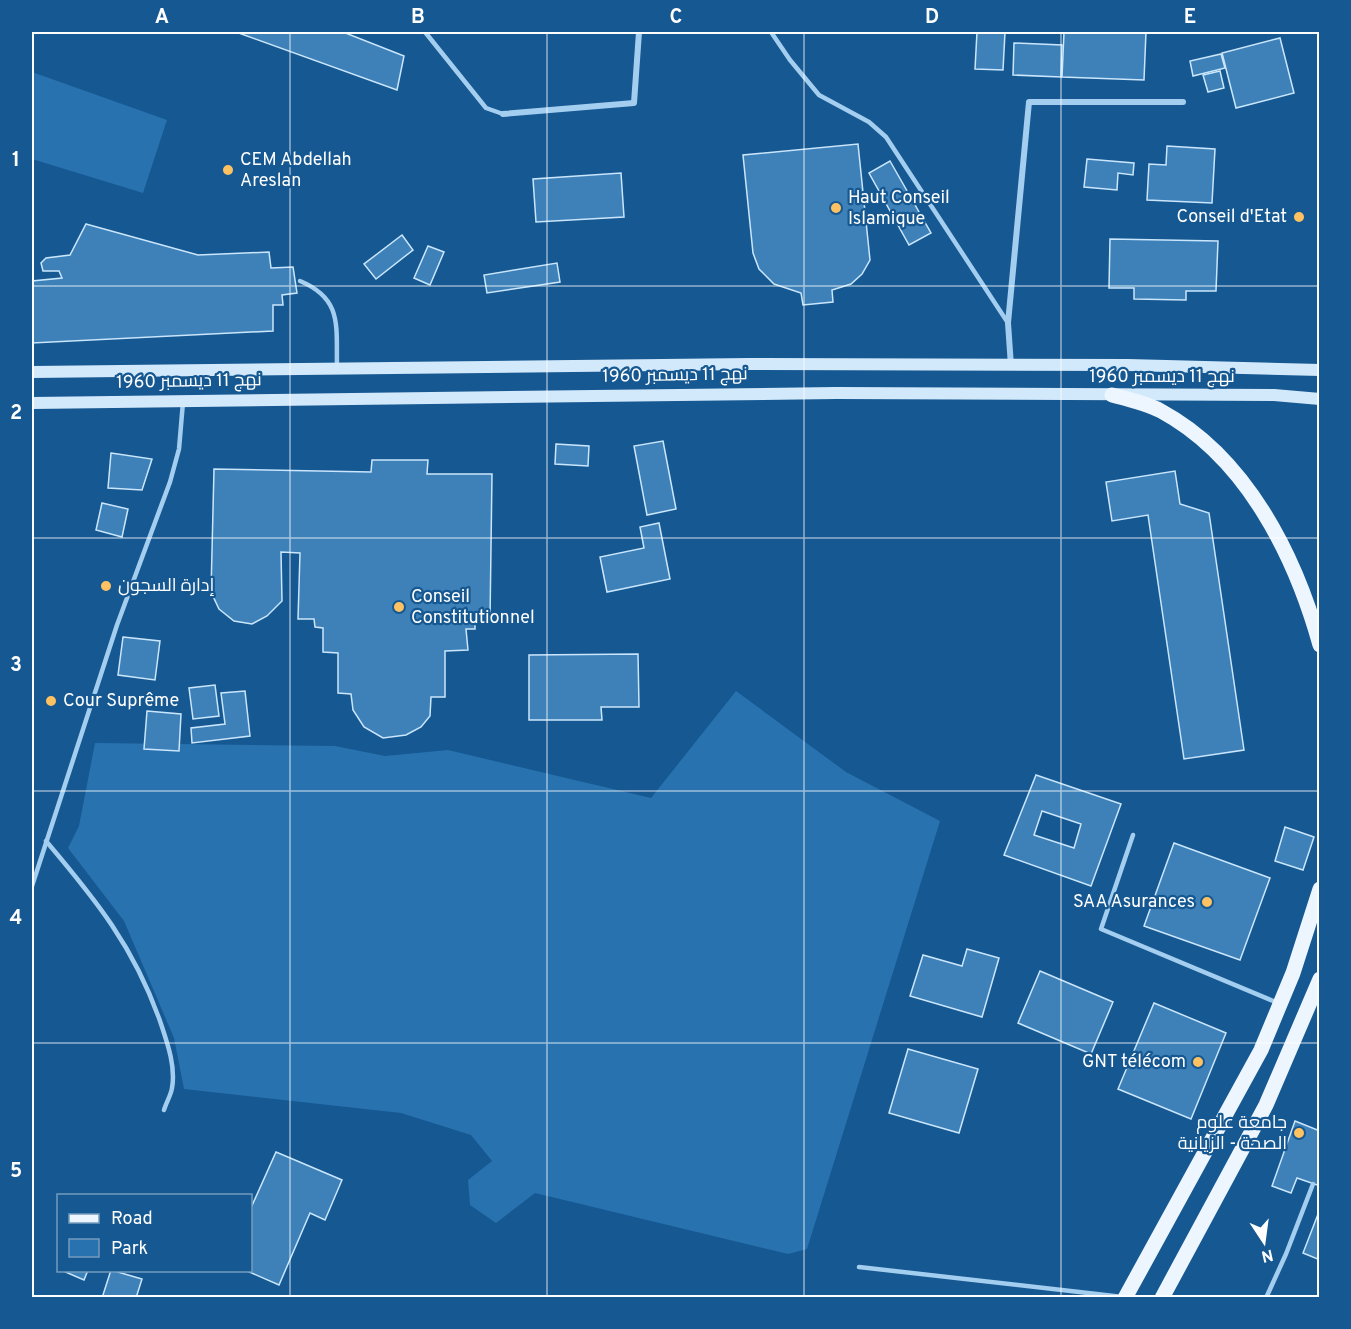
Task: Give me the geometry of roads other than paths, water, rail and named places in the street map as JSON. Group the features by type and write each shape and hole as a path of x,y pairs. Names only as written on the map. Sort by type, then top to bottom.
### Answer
{"main road":[{"name":"نهج 11 ديسمبر 1960","path":"32,372 737,364 1011,366 1128,364 1320,370"},
{"name":"نهج 11 ديسمبر 1960","path":"32,403 184,399 836,393 1274,395 1320,399"},
{"path":"1112,395 1159,410 1179,422 1224,462 1245,487 1286,552 1302,589 1320,645"},
{"path":"1125,1297 1261,1050 1280,1004 1320,889"},
{"path":"1162,1298 1266,1105 1320,979"}],"street":[{"path":"503,114 634,103 639,32"},
{"path":"1011,366 1008,323 1029,102 1183,102"}],"lane":[{"path":"425,32 486,108 503,114"},
{"path":"771,32 789,60 819,95 869,122 886,137 1008,323"},
{"path":"300,280 318,289 330,300 335,315 337,368"},
{"path":"32,886 117,625 170,482 179,449 184,399"},
{"path":"1133,835 1101,929 1280,1004"},
{"path":"46,841 99,904 126,943 151,995 170,1048 172,1088 164,1110"},
{"path":"1266,1298 1313,1184"},
{"path":"859,1267 1125,1297"}],"place":[{"name":"CEM Abdellah Areslan","path":"228,170"},
{"name":"Haut Conseil Islamique","path":"836,208"},
{"name":"Conseil d'Etat","path":"1299,217"},
{"name":"إدارة السجون","path":"106,586"},
{"name":"Conseil Constitutionnel","path":"399,607"},
{"name":"Cour Suprême","path":"51,701"},
{"name":"SAA Asurances","path":"1207,902"},
{"name":"GNT télécom","path":"1198,1062"},
{"name":"جامعة علوم الصحة - الزيانية","path":"1299,1133"}]}
